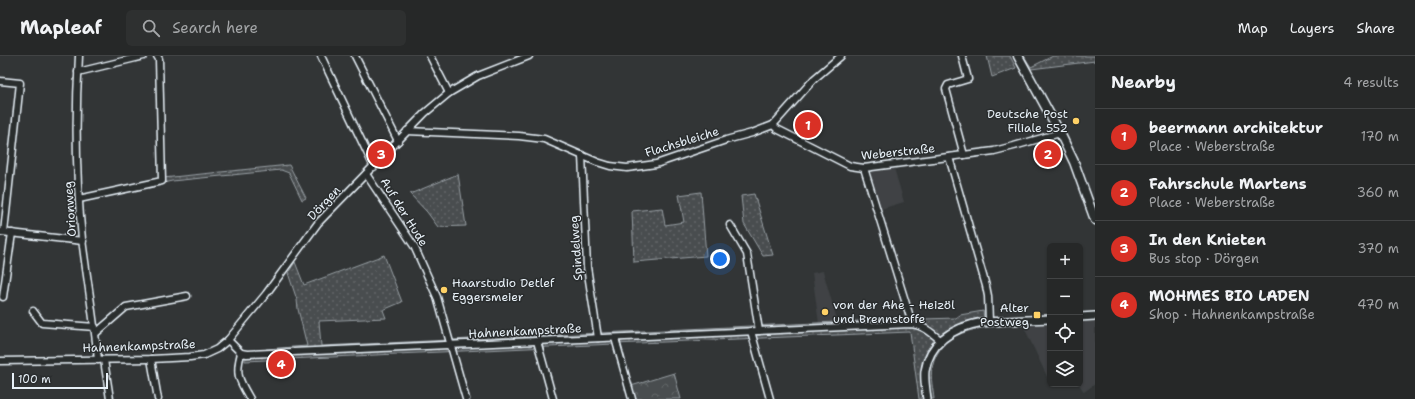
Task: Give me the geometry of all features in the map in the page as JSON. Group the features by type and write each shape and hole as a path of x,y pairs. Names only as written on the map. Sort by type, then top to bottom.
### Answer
{"main road":[{"path":"1018,56 1060,132 1079,174 1095,220"}],"street":[{"name":"Orionweg","path":"79,56 77,134 79,199 95,330 110,399"},
{"path":"78,72 144,56"},
{"path":"79,199 162,181 158,56"},
{"name":"Auf der Hude","path":"321,56 374,167"},
{"path":"355,56 398,141"},
{"path":"430,56 449,93"},
{"name":"Dörgen","path":"228,340 266,294 318,223 425,113 449,93 478,76 529,56"},
{"name":"Flachsbleiche","path":"407,131 519,136 544,139 606,164 627,168 656,164 773,125 814,79 841,56"},
{"path":"962,56 968,79 948,85 946,89 964,155"},
{"path":"0,81 20,83 2,232 83,241"},
{"name":"Weberstraße","path":"773,125 777,130 850,166 864,168 964,155 1014,146 1060,132"},
{"name":"Spindelweg","path":"582,155 587,267 598,338"},
{"path":"948,157 986,286 989,322"},
{"path":"864,168 911,320 910,324"},
{"name":"Auf der Hude","path":"366,174 414,246 437,298 466,399"},
{"path":"730,226 747,254 759,331"},
{"path":"3,297 12,233"},
{"path":"33,311 42,323 95,330 126,307 187,296"},
{"path":"1083,317 1095,315"},
{"path":"927,399 925,370 929,357 940,340 951,332 960,327 973,324 1047,319"},
{"name":"Hahnenkampstraße","path":"241,352 247,354 450,346 910,324 917,325 928,330 940,340"},
{"path":"751,331 770,399"},
{"path":"615,338 632,399"},
{"path":"228,340 241,352 238,376 250,399"},
{"name":"Hahnenkampstraße","path":"0,361 190,357 204,355 217,349 228,340"},
{"path":"537,341 554,399"},
{"path":"151,359 158,399"}],"shaded area":[{"path":"894,168 904,202 874,211 862,172"},
{"path":"823,271 838,323 819,324 812,273"},
{"path":"1095,315 1095,384 1084,392 1081,387 1083,387 1083,317"},
{"path":"1022,319 1047,319 1047,377 1023,325"},
{"path":"286,358 288,364 272,369 270,359"}],"green space":[{"path":"987,56 1010,56 1016,68 992,77"},
{"path":"1024,56 1031,67 1053,56 1095,56 1095,61 1031,69"},
{"path":"289,165 306,198 302,200 289,173 281,170 163,183 163,178"},
{"path":"458,174 466,226 438,227 427,212 410,194"},
{"path":"701,192 706,256 634,262 632,211 662,208 665,225 684,222 679,195"},
{"path":"754,194 773,255 763,256 744,224 741,196"},
{"path":"384,255 402,302 383,310 386,318 319,321 321,346 858,321 956,318 960,315 983,311 984,319 1022,319 1023,325 982,328 968,331 945,343 937,354 931,372 934,399 919,399 910,332 245,361 245,353 266,352 266,349 307,346 297,300 288,273 295,262 304,285"},
{"path":"674,373 681,399 634,399 631,386"}],"place":[{"name":"Deutsche Post Filiale 552","path":"1076,121"},
{"name":"beermann architektur","path":"808,125"},
{"name":"In den Knieten","path":"381,154"},
{"name":"Fahrschule Martens","path":"1048,154"},
{"name":"Haarstudio Detlef Eggersmeier","path":"444,290"},
{"name":"von der Ahe - Heizöl und Brennstoffe","path":"825,312"},
{"name":"Alter Postweg","path":"1037,315"},
{"name":"MOHMES BIO LADEN","path":"281,364"}]}
